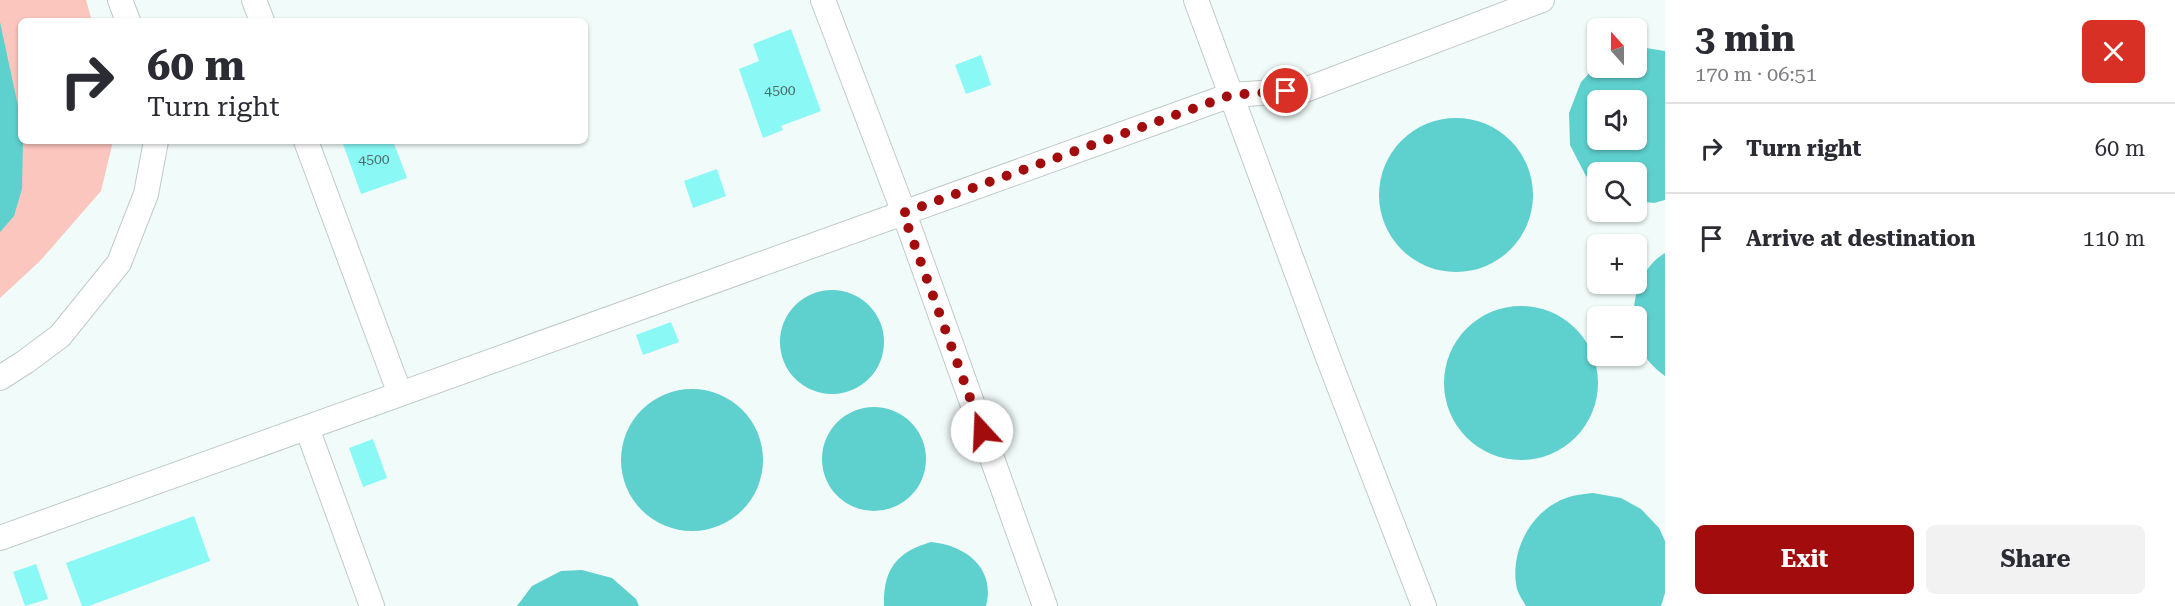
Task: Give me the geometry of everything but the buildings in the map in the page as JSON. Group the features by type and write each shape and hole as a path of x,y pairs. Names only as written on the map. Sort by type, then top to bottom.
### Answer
{"lane":[{"path":"120,0 127,18"},
{"path":"254,0 261,18"},
{"path":"823,0 903,213 1045,606"},
{"path":"1196,0 1327,355 1424,606"},
{"path":"0,538 1231,95 1305,90 1542,0"},
{"path":"0,378 60,336 119,263 146,194 155,144"},
{"path":"307,144 400,394"},
{"path":"307,428 372,606"}],"shaded area":[{"path":"0,0 86,0 91,18 18,18 18,144 112,144 101,191 40,261 0,298"}],"water":[{"path":"0,22 18,106 18,144 23,144 22,189 14,216 0,232"},
{"path":"1647,48 1665,51 1665,200 1647,202 1647,162 1587,162 1586,176 1570,145 1569,113 1581,82 1587,76 1587,78 1647,78"},
{"path":"1456,118 1485,124 1499,131 1510,141 1520,152 1527,166 1533,195 1527,224 1520,238 1510,249 1499,259 1485,266 1456,272 1427,266 1413,259 1402,249 1392,238 1385,224 1379,195 1385,166 1392,152 1402,141 1413,131 1427,124"},
{"path":"1665,253 1665,376 1647,358 1647,306 1634,306 1636,294 1647,294 1647,271"},
{"path":"832,290 852,294 869,305 880,322 884,342 880,362 869,379 852,390 832,394 812,390 795,379 784,362 780,342 784,322 795,305 812,294"},
{"path":"1521,306 1536,308 1564,319 1587,344 1587,366 1595,366 1598,383 1596,398 1585,426 1564,447 1536,458 1521,460 1506,458 1478,447 1457,426 1446,398 1444,383 1446,368 1457,340 1478,319 1506,308"},
{"path":"692,389 706,390 719,395 742,410 757,433 762,446 762,474 757,487 742,510 719,525 706,530 692,531 678,530 665,525 642,510 627,487 622,474 621,460 622,446 627,433 642,410 665,395 678,390"},
{"path":"874,407 894,411 911,422 922,439 926,459 922,479 911,496 894,507 874,511 854,507 837,496 826,479 822,459 826,439 837,422 854,411"},
{"path":"1593,493 1621,498 1641,509 1659,528 1665,541 1665,593 1661,606 1526,606 1522,600 1517,589 1515,575 1519,548 1525,535 1542,513 1553,504 1569,497"},
{"path":"931,542 955,548 975,561 986,580 988,592 986,606 884,606 886,582 894,564 909,551"},
{"path":"582,570 612,578 636,599 639,606 517,606 532,586 561,571"}],"route":[{"path":"982,431 903,213 1231,95 1286,91"}]}
